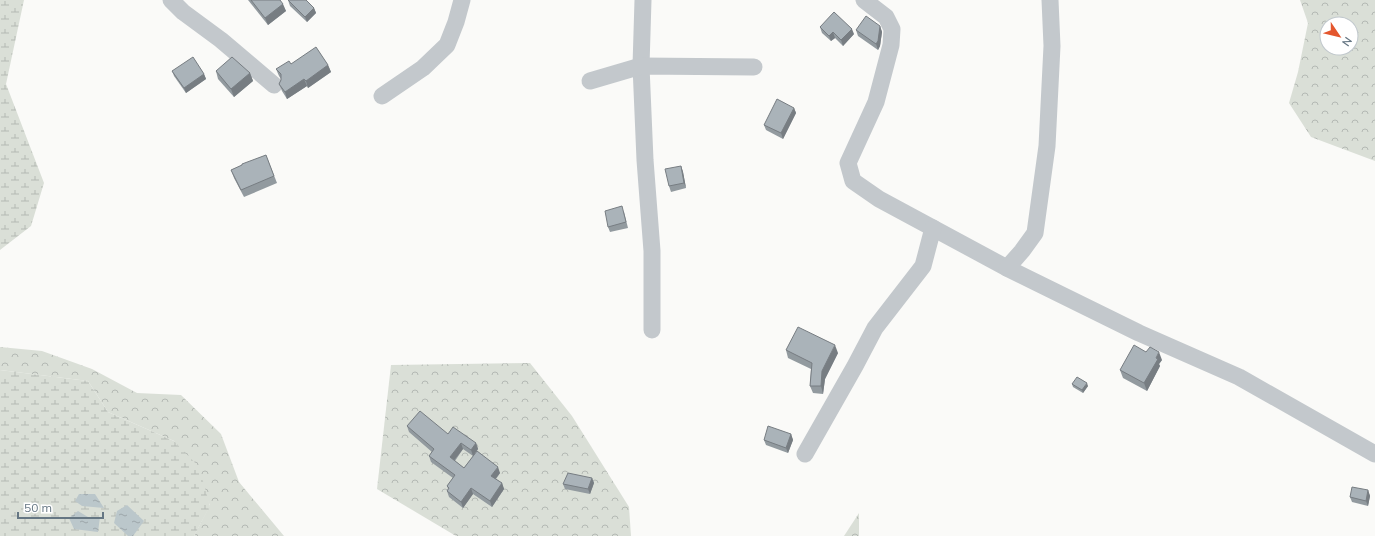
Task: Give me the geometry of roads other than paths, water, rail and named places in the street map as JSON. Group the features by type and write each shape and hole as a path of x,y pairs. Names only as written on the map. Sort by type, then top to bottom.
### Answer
{"street":[{"path":"171,0 183,12 220,40 274,85"},
{"path":"382,96 423,68 447,44 456,22 462,0"},
{"path":"643,0 641,66 645,160 652,251 652,330"},
{"path":"864,0 886,17 892,29 891,45 876,102 848,163 853,182 879,199 1007,268 1139,333 1239,378 1375,454"},
{"path":"1007,268 1035,233 1047,146 1052,46 1050,0"},
{"path":"590,81 641,66 754,68"},
{"path":"805,454 875,328 923,266 933,228"}],"water":[{"path":"79,494 95,494 104,508 82,506 75,501"},
{"path":"127,505 144,521 133,536 128,536 114,523 117,511"},
{"path":"78,511 88,517 100,517 98,532 74,529 69,518"}]}
